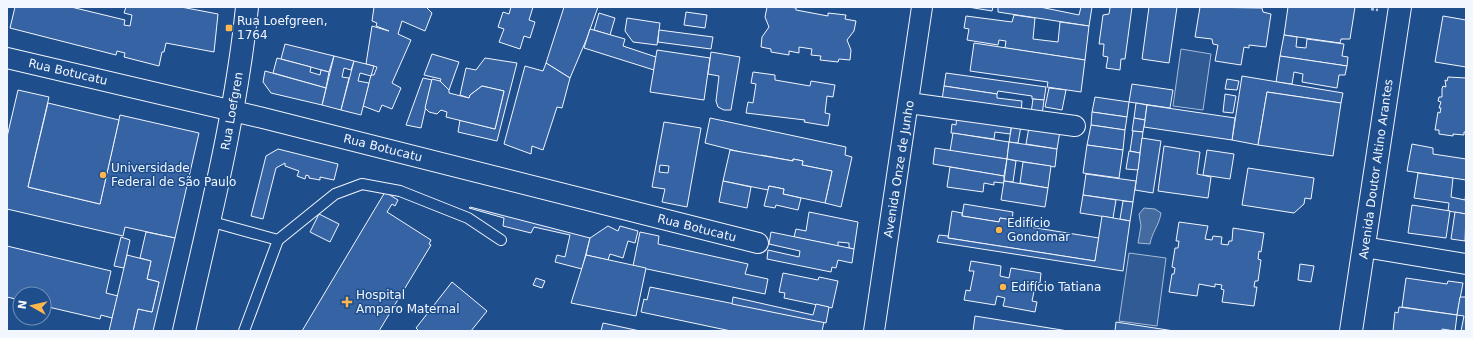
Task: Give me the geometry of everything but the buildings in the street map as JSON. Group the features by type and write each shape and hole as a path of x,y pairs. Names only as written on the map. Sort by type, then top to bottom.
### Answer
{"street":[{"name":"Rua Loefgren","path":"184,331 233,111 247,7"},
{"name":"Avenida Onze de Junho","path":"874,331 922,7"},
{"name":"Avenida Doutor Altino Arantes","path":"1351,331 1400,7"},
{"name":"Rua Botucatu","path":"7,58 233,111 758,243"},
{"path":"908,102 1075,126"},
{"path":"1364,247 1466,264"}],"lane":[{"path":"244,331 278,240 335,194 362,184 400,191 468,218 501,240"},
{"path":"209,221 278,240"}],"shaded area":[{"path":"1181,49 1211,54 1203,110 1173,106"},
{"path":"1144,208 1155,209 1161,213 1150,244 1138,243 1141,226 1139,214"},
{"path":"1129,253 1166,258 1157,326 1119,321"}],"place":[{"name":"Rua Loefgreen, 1764","path":"229,28"},
{"name":"Universidade Federal de São Paulo","path":"103,175"},
{"name":"Edifício Gondomar","path":"999,230"},
{"name":"Edifício Tatiana","path":"1003,287"},
{"name":"Hospital Amparo Maternal","path":"347,302"}]}
